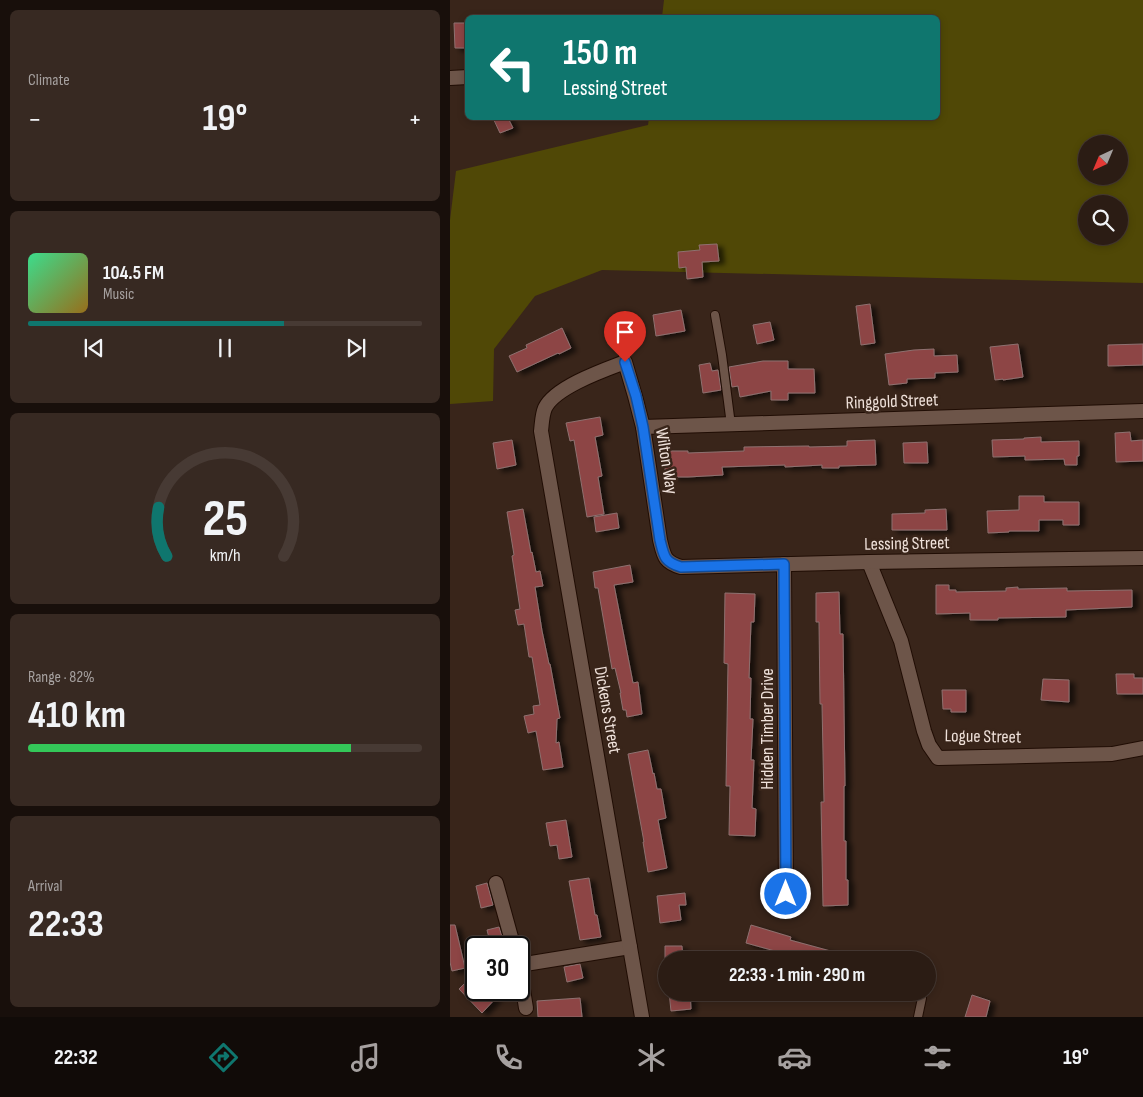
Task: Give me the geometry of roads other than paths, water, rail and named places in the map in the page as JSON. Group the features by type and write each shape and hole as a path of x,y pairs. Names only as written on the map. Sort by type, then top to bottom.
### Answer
{"street":[{"path":"450,78 465,77"},
{"name":"Dickens Street","path":"625,362 588,376 568,387 549,402 544,409 541,431 642,1017"},
{"name":"Wilton Way","path":"625,362 636,396 643,427 660,540 664,556 671,564"},
{"name":"Ringgold Street","path":"643,427 1143,411"},
{"name":"Lessing Street","path":"671,564 681,567 1143,558"},
{"name":"Logue Street","path":"869,562 902,641 924,731 929,745 938,758 1112,754 1143,748"},
{"name":"Hidden Timber Drive","path":"784,564 786,894"},
{"path":"496,884 511,936"},
{"path":"530,962 630,947"},
{"path":"525,1001 526,1008"}],"lane":[{"path":"715,315 731,425"},
{"path":"619,339 625,362"},
{"path":"918,1017 921,1001"}]}
